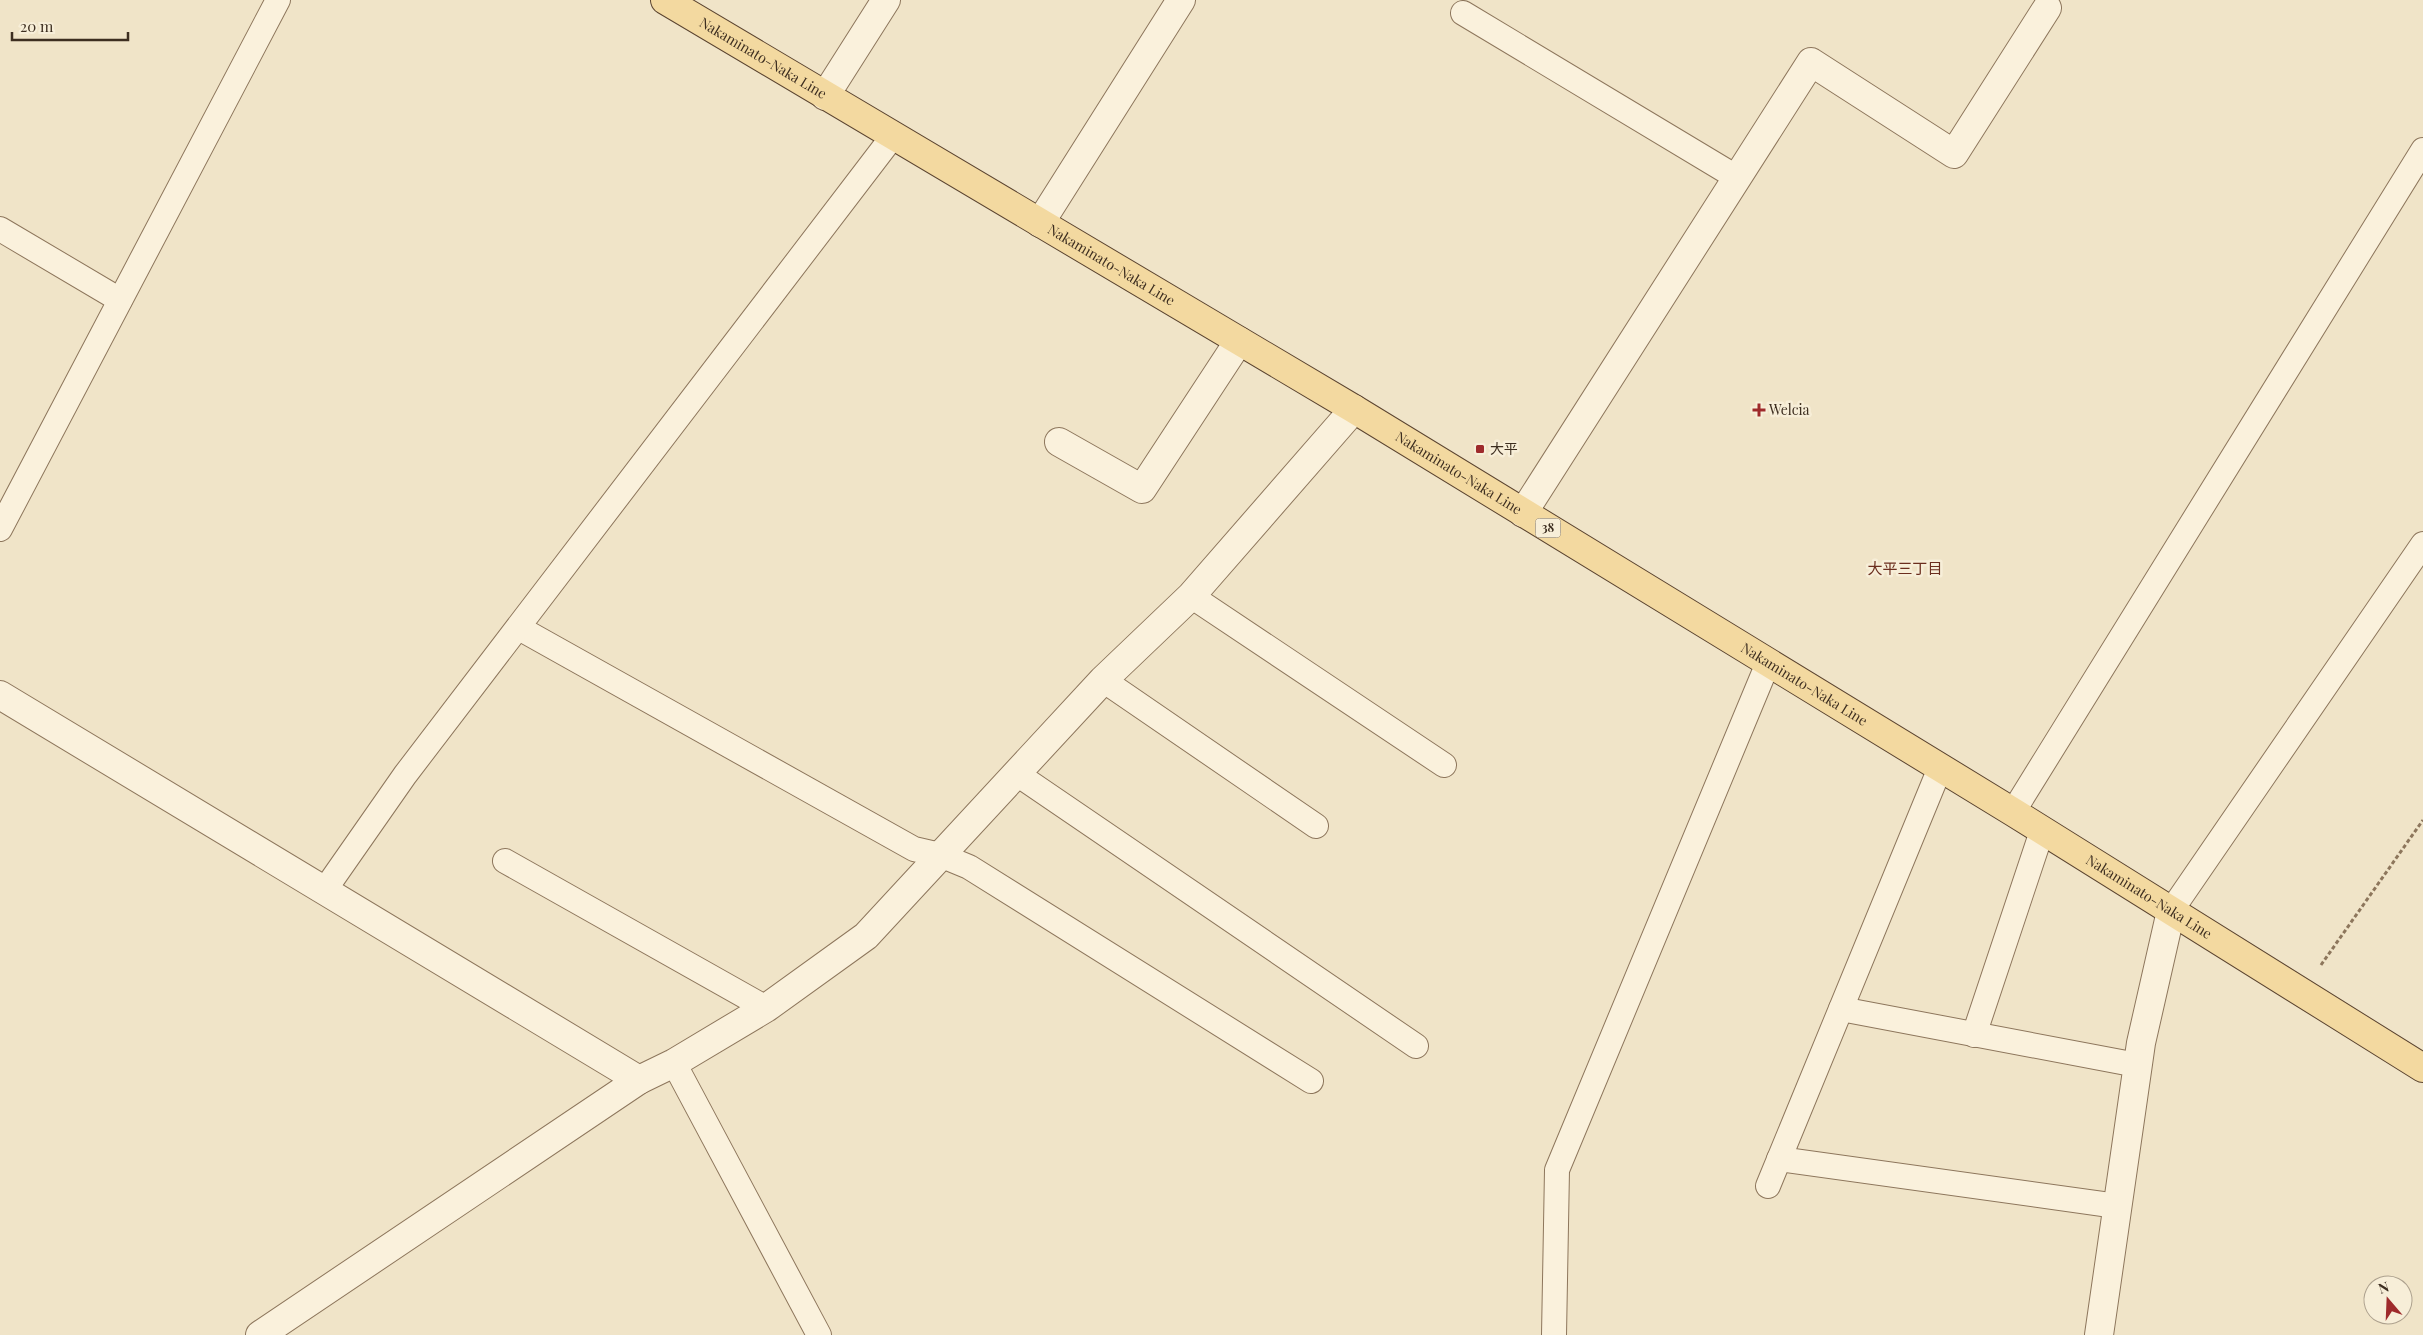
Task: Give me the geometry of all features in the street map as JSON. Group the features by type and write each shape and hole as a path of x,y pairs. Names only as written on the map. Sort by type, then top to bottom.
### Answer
{"main road":[{"name":"Nakaminato-Naka Line","path":"665,0 1354,409 2013,812 2423,1068"}],"street":[{"path":"825,96 886,0"},
{"path":"1040,224 1182,0"},
{"path":"1523,513 1736,177 1812,62 1954,154 2047,8"},
{"path":"1059,442 1142,489 1239,341"},
{"path":"260,1335 639,1080 674,1063 766,1008 866,936 1103,680 1191,596 1354,409"},
{"path":"0,695 324,892 639,1080"},
{"path":"2099,1335 2137,1065 2171,910"}],"lane":[{"path":"0,529 278,0"},
{"path":"1463,13 1736,177"},
{"path":"324,892 405,775 893,136"},
{"path":"2013,812 2423,150"},
{"path":"0,229 120,300"},
{"path":"2171,910 2423,544"},
{"path":"1191,596 1444,765"},
{"path":"519,628 914,849 940,854 968,867 1311,1081"},
{"path":"1554,1335 1557,1170 1768,663"},
{"path":"1103,680 1316,826"},
{"path":"1768,1186 1940,768"},
{"path":"1017,774 1416,1046"},
{"path":"1974,1034 2042,830"},
{"path":"505,861 766,1008"},
{"path":"1841,1009 2137,1065"},
{"path":"674,1063 819,1335"},
{"path":"1779,1159 2117,1206"}],"path":[{"path":"2302,992 2423,820"}],"place":[{"name":"Welcia","path":"1759,410"},
{"name":"大平","path":"1480,449"}],"district":[{"name":"大平三丁目","path":"1905,569"}]}
